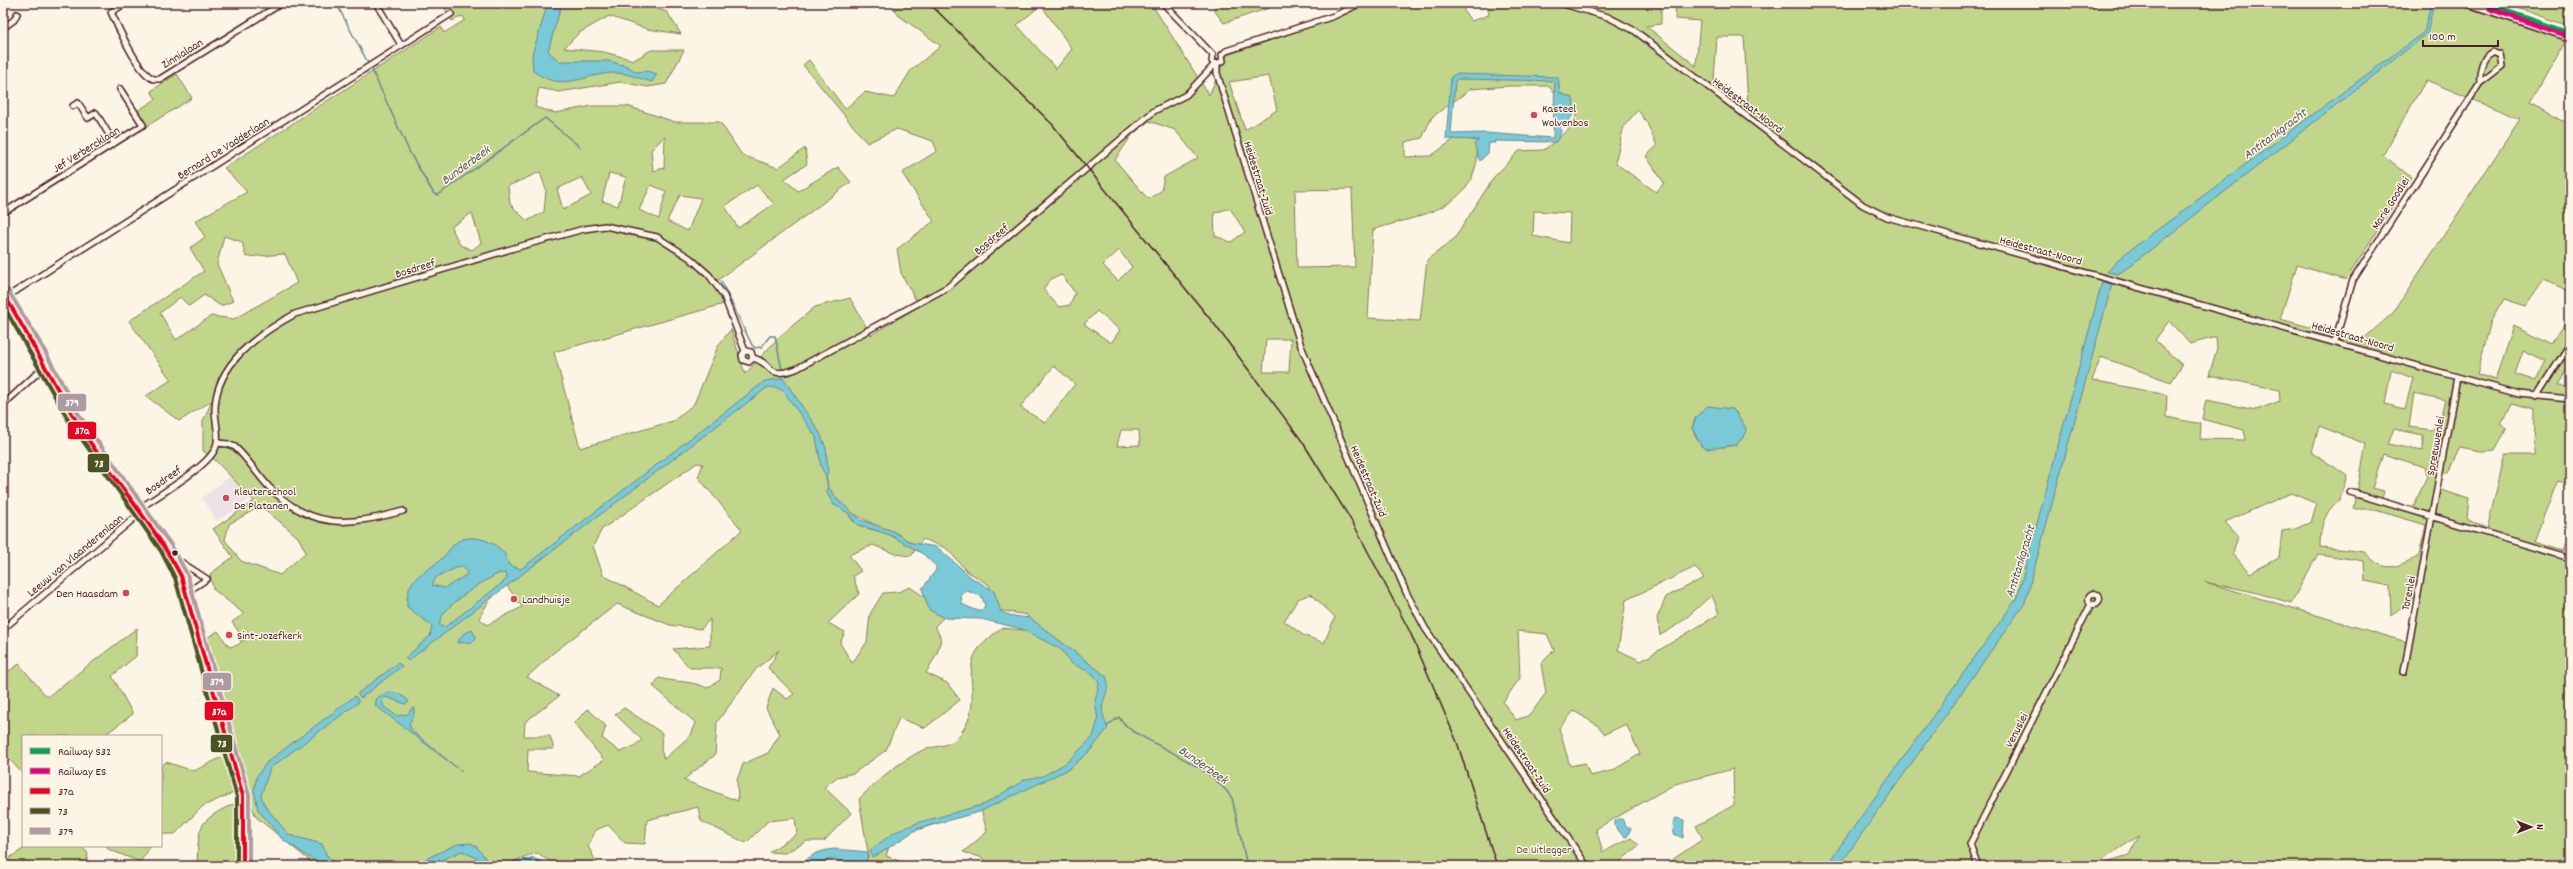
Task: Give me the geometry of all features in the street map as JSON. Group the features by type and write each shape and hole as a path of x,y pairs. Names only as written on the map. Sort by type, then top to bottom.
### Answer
{"street":[{"name":"Zinnialaan","path":"126,3 111,12 137,60 146,74 154,79 160,79 273,5 282,3"},
{"path":"376,3 401,45"},
{"path":"1163,3 1213,55"},
{"path":"1222,55 1226,51 1334,16 1361,3"},
{"name":"Heidestraat-Noord","path":"1560,3 1608,17 1635,31 1870,210 1913,226 2335,341 2457,377 2536,397 2570,399"},
{"path":"2465,3 2570,38"},
{"path":"3,28 14,20 17,14"},
{"name":"Bernard De Vadderlaan","path":"4,295 451,14"},
{"path":"1213,55 1217,52 1222,55"},
{"name":"Marie Goodlei","path":"2335,341 2353,280 2480,83 2500,69 2503,62 2500,54 2492,52 2487,54 2484,59 2480,83"},
{"path":"1213,55 1212,61 1216,64 1223,61 1222,55"},
{"name":"Bosdreef","path":"745,351 751,352 753,358 773,372 780,374 796,370 940,293 982,260 1154,111 1186,95 1216,64"},
{"name":"Heidestraat-Zuid","path":"1216,64 1216,73 1300,346 1406,592 1425,628 1587,866"},
{"name":"Jef Verbercklaan","path":"3,213 143,125 120,89"},
{"path":"73,106 78,103 88,118 96,113 114,143"},
{"name":"Bosdreef","path":"140,511 205,462 215,450 217,443 215,405 222,379 237,357 270,328 295,314 584,229 605,226 657,237 690,258 719,286 745,351"},
{"path":"4,295 46,365 74,418 140,511 174,563 186,592 242,796 243,866"},
{"path":"2536,397 2570,344"},
{"name":"Bosdreef","path":"745,351 742,355 743,360 747,362 753,358"},
{"path":"3,405 46,365"},
{"name":"Spreeuwenlei","path":"2433,518 2457,377"},
{"path":"217,443 228,444 235,447 275,492 306,514 329,520 355,522 403,511"},
{"path":"2350,492 2570,558"},
{"name":"Leeuw van Vlaanderenlaan","path":"3,629 138,515 140,511"},
{"name":"Torenlei","path":"2404,672 2433,518"},
{"path":"174,563 181,562 207,579 186,592"},
{"name":"Venuslei","path":"1978,866 1971,852 1970,844 2091,604"}],"shaded area":[{"name":"Kleuterschool De Platanen","path":"230,476 251,499 217,521 202,498"}],"green space":[{"name":"De Uitlegger","path":"442,3 641,3 667,12 681,34 647,29 609,16 579,33 564,48 604,52 634,60 651,50 684,50 666,84 648,87 620,82 559,92 539,88 535,107 555,113 592,106 627,106 675,122 720,122 742,155 778,168 805,148 807,164 784,179 798,191 838,167 851,182 717,281 724,304 554,352 580,448 673,421 694,404 718,346 731,329 745,374 780,336 815,307 850,298 871,335 919,306 901,273 897,249 934,221 902,173 937,151 933,141 897,129 867,143 803,65 809,60 845,109 865,92 894,98 911,70 941,46 898,15 891,3 1151,3 1209,95 1227,55 1347,14 1365,3 1464,3 1464,11 1471,21 1489,15 1487,3 1642,3 1642,5 1661,7 1661,24 1646,26 1696,66 1700,21 1675,19 1676,3 2454,3 2565,41 2531,102 2570,126 2570,284 2565,290 2544,280 2526,306 2504,299 2491,321 2477,374 2495,380 2513,326 2550,345 2565,324 2570,326 2570,362 2557,384 2570,385 2570,485 2558,481 2534,541 2562,550 2570,525 2570,866 2105,866 2106,862 2129,855 2139,836 2092,866 1663,866 1703,839 1696,826 1734,805 1733,769 1675,784 1596,829 1603,852 1631,838 1639,845 1615,866 985,866 983,858 963,852 987,832 981,809 911,832 890,843 886,856 902,862 901,866 860,866 868,857 868,853 859,799 888,772 912,756 925,749 949,744 956,739 965,726 970,714 972,702 971,668 979,648 984,643 1001,628 1035,631 1027,615 998,610 989,585 967,571 946,548 923,539 911,556 895,554 873,545 849,555 861,571 853,576 859,594 828,623 845,632 840,643 852,663 867,642 870,614 883,593 898,592 910,587 926,598 943,618 935,626 941,639 937,653 926,673 947,683 960,700 925,728 899,718 886,750 854,773 837,777 824,787 851,813 824,841 807,841 785,853 769,852 797,834 795,818 768,821 746,843 701,821 698,807 647,820 645,844 625,843 608,825 596,830 588,846 598,866 556,866 538,853 528,855 501,866 316,866 256,817 244,788 203,806 175,834 162,834 162,765 166,762 194,771 236,750 205,639 218,631 229,647 238,645 241,642 239,639 245,641 232,622 244,614 213,589 210,574 233,557 213,529 254,501 215,460 203,451 203,421 212,401 179,421 146,396 171,380 129,321 204,271 190,248 205,237 195,221 247,192 224,168 441,27 444,33 465,20 463,16 452,21","holes":["1041,5 1072,49 1056,69 1017,25","1717,37 1744,37 1748,105 1714,80","1269,76 1277,110 1245,130 1229,82","2426,80 2520,119 2393,313 2361,341 2280,319 2297,265 2346,280 2411,177 2383,155","1508,86 1548,86 1577,114 1570,128 1544,150 1519,151 1494,177 1455,238 1427,260 1420,321 1368,318 1373,230 1418,217 1447,204 1459,195 1469,183 1476,165 1477,141 1457,137 1431,156 1405,157 1405,142 1422,138 1432,117 1471,89","1638,110 1647,123 1657,146 1646,156 1664,183 1656,192 1615,163 1624,126","1149,121 1175,130 1198,158 1164,177 1161,191 1148,199 1115,160 1132,135","665,136 664,168 653,171 651,150","540,172 546,190 544,212 527,221 510,204 508,186","609,173 626,177 618,206 602,201","582,177 591,195 563,210 557,189","651,185 666,191 659,219 639,210","757,185 774,204 738,228 725,206","1352,189 1355,267 1297,268 1295,190","680,195 701,198 688,231 667,221","1230,208 1245,232 1231,242 1215,236 1214,213","1534,211 1570,213 1569,243 1533,236","472,213 481,243 472,250 460,245 451,227","224,236 242,242 246,257 285,254 297,283 234,319 211,316 176,340 160,313 180,297 189,306 204,295 221,306 233,301 217,264","1119,250 1132,267 1118,281 1103,265","1062,275 1075,293 1070,305 1059,307 1043,289 1051,279","1097,311 1120,330 1111,343 1084,324","2169,321 2190,344 2216,337 2217,349 2209,375 2279,390 2280,401 2256,410 2206,400 2202,419 2244,430 2246,440 2200,439 2201,424 2166,417 2167,395 2092,380 2101,357 2171,382 2182,365 2155,340","1266,339 1291,339 1289,372 1263,372","2523,350 2546,361 2536,381 2515,374","1054,366 1075,384 1045,423 1020,407","2391,370 2413,378 2405,409 2385,404","2414,393 2446,400 2440,421 2432,430 2409,427","2511,403 2535,409 2534,455 2505,455 2487,529 2467,518 2469,499 2435,488 2436,473 2448,473 2460,447 2481,451 2495,450 2507,428 2501,424","1708,406 1736,412 1745,435 1736,445 1723,447 1698,441 1692,428 1696,417","2319,426 2366,444 2354,509 2372,509 2426,525 2419,556 2397,566 2390,567 2378,564 2365,552 2320,547 2324,520 2330,509 2340,500 2347,475 2312,453","2394,429 2423,435 2423,451 2387,444","1121,430 1139,430 1140,445 1117,446","2383,454 2425,467 2427,476 2413,508 2382,499 2384,491 2372,488","697,463 703,464 698,477 742,530 658,605 603,575 593,546 602,529","2291,493 2317,504 2311,522 2295,529 2282,531 2279,558 2250,573 2233,554 2238,536 2225,522","261,506 298,537 306,552 280,575 241,561 225,540 229,524","852,513 881,528 879,531 854,522 849,515","2318,554 2364,561 2365,581 2390,586 2391,616 2420,591 2410,643 2205,582 2254,592 2291,603","1695,567 1704,578 1666,597 1657,618 1660,635 1681,622 1712,595 1719,614 1641,661 1618,650 1626,600","505,583 522,607 487,625 479,618 489,601","1311,594 1335,617 1324,643 1303,635 1284,621 1298,599","617,604 670,625 701,629 710,619 710,646 673,649 690,668 721,668 720,680 707,688 701,685 659,678 653,686 696,723 691,735 664,759 661,750 662,733 624,708 615,714 642,740 634,746 620,752 602,738 606,726 588,709 574,723 604,760 579,776 527,772 528,749 554,749 550,736 524,736 525,722 559,696 527,677 553,653","1518,631 1547,634 1554,650 1541,664 1546,693 1530,715 1516,720 1503,702 1520,678","779,650 768,668 794,694 787,699 773,688 766,708 780,734 768,753 743,764 737,780 738,801 683,780 715,755 717,722 756,669","1574,711 1597,725 1605,734 1626,724 1640,754 1612,771 1590,776 1585,763 1570,766 1559,728"]},
{"path":"1221,3 1284,3 1224,23 1213,9"},
{"path":"2503,3 2570,3 2570,26"},
{"path":"177,74 192,98 147,126 137,111 156,99 151,91"},
{"path":"137,628 136,656 112,676 133,714 104,735 22,735 22,773 10,760 3,765 3,675 19,664 47,697"},
{"path":"233,804 241,823 236,866 197,866 198,842 202,827 212,816"},
{"path":"26,847 82,847 88,853 86,866 3,866 3,853 9,858"},
{"path":"107,847 150,847 140,862 108,849"}],"water":[{"path":"548,3 562,3 548,51 559,61 609,61 627,66 636,72 646,71 657,74 652,82 629,75 616,73 564,82 544,78 533,71 532,55"},
{"name":"Antitankgracht","path":"2431,3 2434,3 2427,34 2127,268 2118,274 2107,272 2122,256 2424,32"},
{"path":"1456,74 1558,77 1560,93 1573,98 1574,113 1568,122 1560,124 1561,132 1556,142 1494,141 1495,143 1489,143 1488,153 1480,161 1474,144 1479,140 1446,139 1451,77","holes":["1457,79 1555,81 1553,138 1485,133 1451,134 1455,81"]},
{"name":"Antitankgracht","path":"2102,282 2112,284 2025,603 1839,866 1826,866 2017,598"},
{"path":"783,378 820,433 826,448 828,472 826,476 821,467 816,437 784,392 778,388 768,387 408,661 405,658 430,636 432,626 407,607 407,596 410,588 417,577 442,558 457,542 468,538 487,541 498,547 503,552 509,565 521,569 765,381","holes":["461,566 467,571 466,575 445,588 432,585 436,577","500,573 507,574 506,580 445,627 440,626 441,619 445,612 453,604 474,588"]},
{"path":"1708,406 1733,409 1746,428 1745,435 1736,445 1707,449 1701,446 1692,428 1696,417"},
{"path":"829,488 838,500 861,520 893,531 912,543 937,547 972,578 994,591 1001,612 1012,616 1030,618 1106,676 1108,688 1102,710 1108,728 1090,751 1069,769 979,812 917,829 881,853 872,857 870,850 895,832 917,823 985,804 1026,779 1043,776 1066,763 1093,737 1098,720 1095,701 1099,683 1093,674 1071,663 1062,650 1022,629 981,619 945,618 929,610 922,589 936,570 936,566 923,554 890,535 856,524 848,513 833,504 826,491","holes":["967,591 981,596 985,604 983,610 975,610 962,604 961,595"]},
{"path":"472,630 476,637 473,642 457,643 463,634"},
{"path":"398,663 402,666 361,698 357,694"},
{"path":"388,692 399,694 409,702 405,704 386,697 382,701 384,707 397,716 408,714 412,708 414,708 414,714 409,724 412,731 462,772 375,705 377,698"},
{"path":"355,696 359,702 270,768 261,796 265,806 289,835 322,844 327,856 339,866 322,866 282,839 258,810 254,790 257,776 267,762"},
{"path":"1676,818 1684,820 1683,838 1674,834 1673,823"},
{"path":"1622,819 1627,828 1631,828 1627,837 1623,836 1615,826 1615,821"},
{"path":"471,843 477,847 491,866 483,866 482,861 462,851 428,866 411,866 457,844"},
{"path":"834,849 868,852 867,860 862,863 850,865 834,859 820,862 816,866 801,866 815,854"},
{"path":"532,857 548,866 509,866 516,861"}],"waterway":[{"name":"Bunderbeek","path":"336,3 368,63"},
{"name":"Bunderbeek","path":"371,68 410,153 434,194 438,195 545,118 580,147"},
{"name":"Bunderbeek","path":"721,281 752,345 755,348 761,347 770,336 775,336 782,370"},
{"name":"Bunderbeek","path":"826,476 828,488"},
{"name":"Bunderbeek","path":"1107,726 1119,717 1131,730 1197,767 1217,781 1232,798 1247,866"}],"railway":[{"path":"929,3 1052,124 1215,325 1302,441 1354,525 1410,632 1457,742 1497,866"}],"rail line":[{"name":"S32","path":"2483,3 2570,33"},
{"name":"ES","path":"2490,9 2568,36"}],"transit line":[{"name":"379","path":"8,290 42,346 79,415 171,545 187,574 249,795 249,866"},
{"name":"37a","path":"3,293 65,402 87,437 156,535 181,576 243,796 243,866"},
{"name":"73","path":"3,305 69,421 161,551 175,578 237,797 237,866"}],"place":[{"name":"Kasteel Wolvenbos","path":"1534,115"},
{"name":"Kleuterschool De Platanen","path":"226,498"},
{"name":"Den Haasdam","path":"126,593"},
{"name":"Landhuisje","path":"514,599"},
{"name":"Sint-Jozefkerk","path":"229,635"}]}
